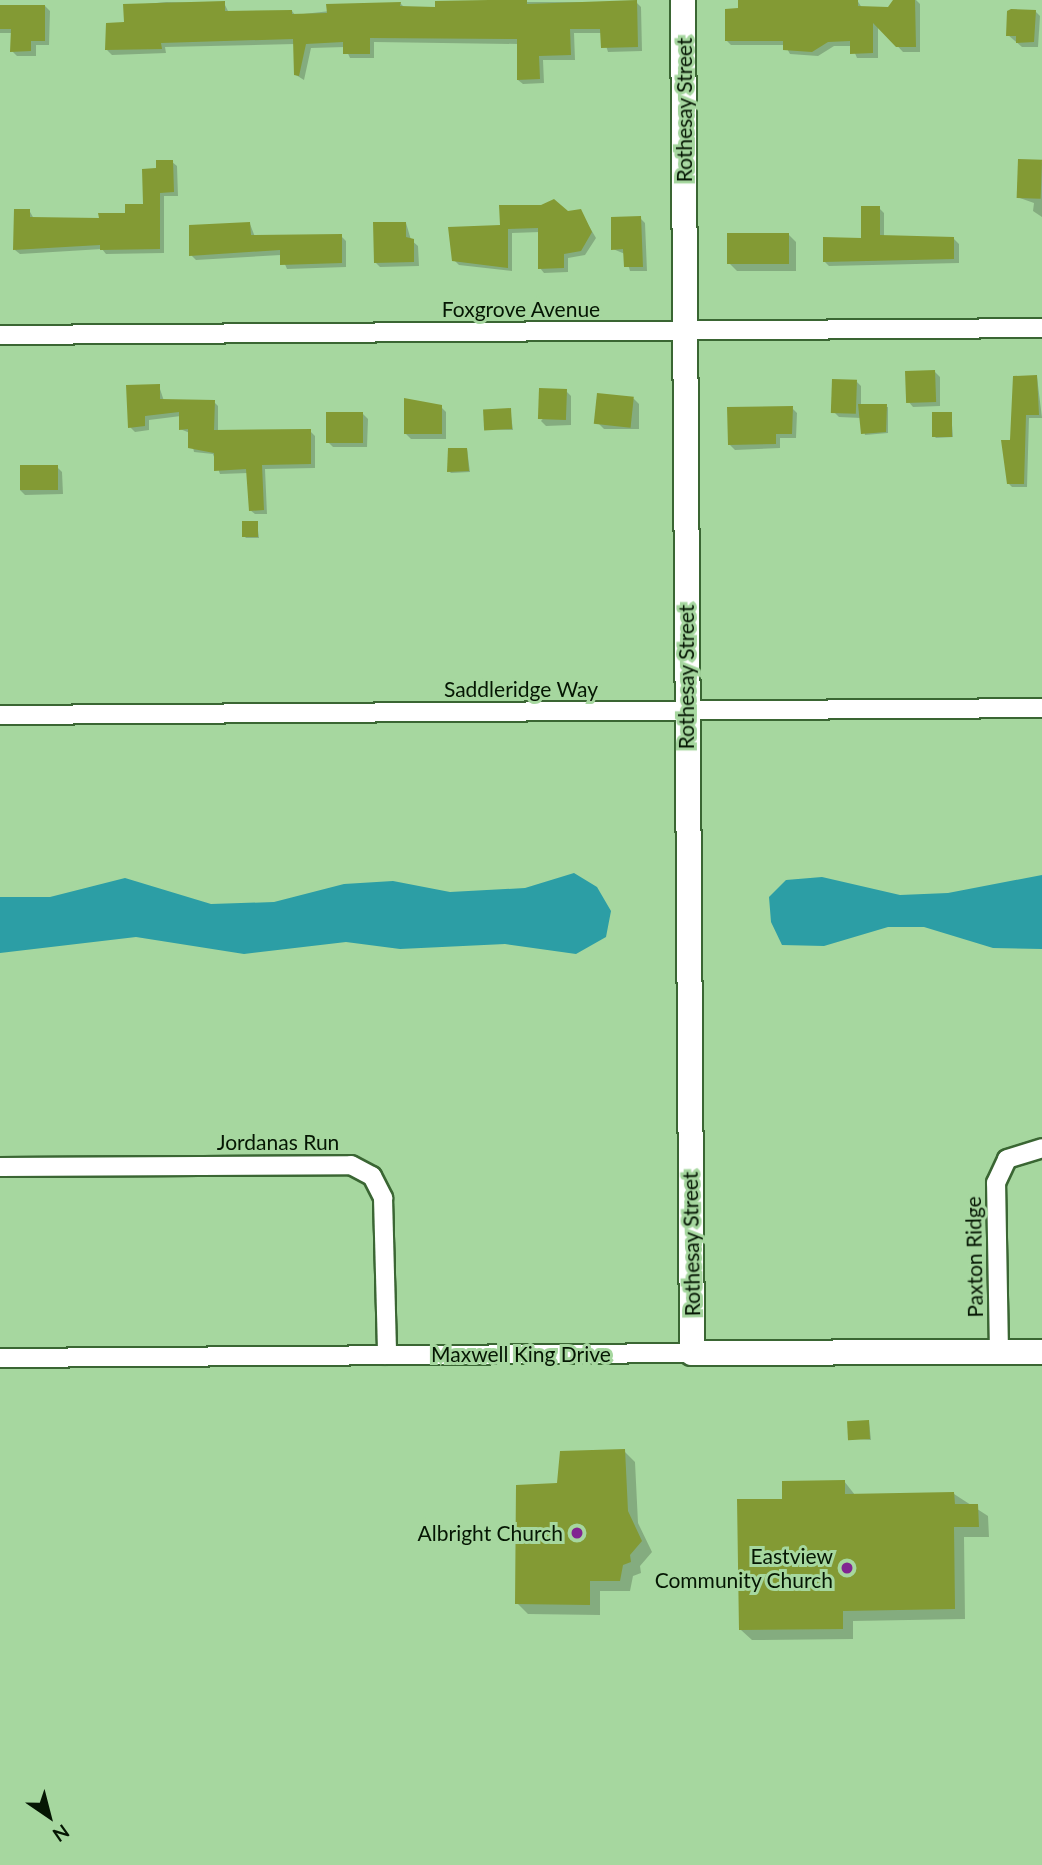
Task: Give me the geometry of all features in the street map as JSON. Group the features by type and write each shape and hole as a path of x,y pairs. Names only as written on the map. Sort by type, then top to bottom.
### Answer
{"street":[{"name":"Rothesay Street","path":"683,0 692,1353"},
{"name":"Foxgrove Avenue","path":"0,335 1042,328"},
{"name":"Saddleridge Way","path":"0,715 1042,708"},
{"name":"Paxton Ridge","path":"999,1352 996,1183 1007,1159 1042,1148"},
{"name":"Jordanas Run","path":"0,1167 351,1165 372,1176 383,1198 387,1355"},
{"name":"Maxwell King Drive","path":"0,1358 1042,1352"}],"water":[{"path":"574,873 597,887 611,911 606,937 576,954 505,944 400,949 346,942 244,954 136,937 0,953 0,897 50,897 125,878 211,904 274,902 344,884 393,881 450,892 525,888"},
{"path":"1042,875 1042,949 993,948 924,927 888,927 824,946 782,945 771,922 769,897 786,880 822,877 900,895 948,893"}],"building":[{"path":"527,0 527,4 637,0 638,47 601,48 600,29 570,29 571,55 539,56 540,79 517,80 517,39 370,38 370,54 343,54 343,42 306,44 299,76 294,75 293,39 161,43 162,49 105,50 106,23 124,22 123,4 225,1 225,11 292,10 292,14 327,13 326,4 401,2 400,6 435,7 435,1"},
{"path":"738,0 858,0 858,6 888,7 893,0 915,0 916,47 896,47 873,23 873,53 850,54 850,41 828,42 812,52 783,50 783,41 725,41 725,9 738,8"},
{"path":"0,5 45,5 45,41 31,41 31,51 10,52 11,29 0,29"},
{"path":"1036,10 1034,42 1016,43 1016,36 1006,36 1007,11"},
{"path":"1018,159 1042,160 1041,199 1017,198"},
{"path":"156,160 173,160 174,192 160,193 160,249 100,250 100,245 13,250 14,209 30,209 30,217 99,218 98,213 125,213 125,204 143,204 142,169 156,168"},
{"path":"554,199 568,211 581,209 592,232 581,251 564,254 564,268 538,269 538,228 508,229 508,268 452,261 448,227 500,225 499,205 541,205"},
{"path":"861,206 880,206 880,235 954,237 954,259 823,262 823,237 861,238"},
{"path":"641,216 643,267 624,267 623,249 611,250 611,217"},
{"path":"250,222 251,235 342,234 342,263 280,265 280,250 189,256 189,225"},
{"path":"373,222 406,222 406,237 414,239 414,262 374,263"},
{"path":"727,233 789,233 789,264 727,264"},
{"path":"935,370 936,402 906,403 905,371"},
{"path":"1037,375 1039,415 1026,415 1024,484 1007,484 1001,440 1010,440 1013,376"},
{"path":"832,379 857,380 856,414 831,413"},
{"path":"160,384 160,399 215,400 214,430 311,429 311,464 262,465 264,510 249,511 246,469 214,471 214,453 188,448 188,429 179,430 179,412 145,416 145,426 128,428 126,385"},
{"path":"539,388 567,389 566,420 538,419"},
{"path":"597,393 634,397 631,428 594,424"},
{"path":"404,398 442,405 442,434 404,434"},
{"path":"858,404 887,404 886,432 861,434"},
{"path":"793,406 792,434 776,434 776,444 728,445 727,407"},
{"path":"511,408 512,429 484,430 483,409"},
{"path":"326,412 363,412 363,443 326,443"},
{"path":"932,412 952,412 952,437 932,437"},
{"path":"448,448 467,448 469,471 447,472"},
{"path":"20,465 58,465 58,490 20,490"},
{"path":"242,521 258,521 258,537 242,537"},
{"path":"869,1420 870,1439 848,1440 847,1421"},
{"name":"Albright Church","path":"625,1449 628,1511 642,1541 630,1555 631,1562 623,1565 620,1581 590,1581 590,1605 515,1604 516,1485 557,1483 560,1451"},
{"name":"Eastview Community Church","path":"845,1480 845,1494 954,1492 955,1504 978,1504 979,1527 954,1527 955,1609 843,1611 843,1629 739,1630 737,1499 782,1499 782,1481"}],"place":[{"name":"Albright Church","path":"577,1533"},
{"name":"Eastview Community Church","path":"847,1568"}]}
